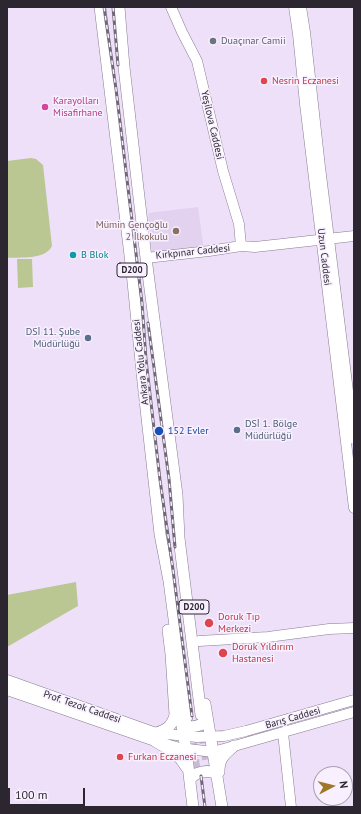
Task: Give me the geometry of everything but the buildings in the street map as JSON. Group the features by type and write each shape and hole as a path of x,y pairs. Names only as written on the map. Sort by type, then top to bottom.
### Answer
{"highway":[{"name":"Ankara Yolu Caddesi","path":"100,7 132,272 160,534 169,581 184,719"},
{"name":"Ankara Yolu Caddesi","path":"119,7 124,67 146,258 177,495 179,538 204,717"},
{"name":"D200","path":"177,495 185,536 199,641 204,717 211,737 213,752 214,807"},
{"path":"160,534 162,582 171,654 175,715 173,722 165,731 156,737 181,758 191,776 193,807"},
{"path":"171,654 185,726 191,727 205,723 204,717"},
{"path":"184,719 186,749 199,807"},
{"name":"D200","path":"222,807 219,763 234,746"},
{"path":"191,776 208,771 213,773"},
{"name":"D200","path":"213,773 220,795"}],"main road":[{"name":"Yeşilova Caddesi","path":"171,7 197,61 222,171 239,224 241,246"},
{"name":"Uzun Caddesi","path":"294,7 305,104 354,439"},
{"name":"Uzun Caddesi","path":"301,7 305,32 354,508"},
{"name":"Kırkpınar Caddesi","path":"325,236 354,230"},
{"name":"Kırkpınar Caddesi","path":"146,258 241,246 254,241 325,236 354,236"},
{"path":"199,641 268,637 329,629 354,628"},
{"name":"Prof. Tezok Caddesi","path":"7,680 156,737"},
{"name":"Prof. Tezok Caddesi","path":"7,690 156,737"},
{"name":"Barış Caddesi","path":"156,737 211,737 232,735 354,700"},
{"name":"Barış Caddesi","path":"213,752 354,712"},
{"path":"283,733 291,807"},
{"path":"156,737 186,749 213,752"}],"shaded area":[{"name":"Mümin Gençoğlu 2 İlkokulu","path":"198,207 204,250 152,254 148,213"}],"green space":[{"path":"31,158 36,159 43,165 52,246 44,254 38,256 7,258 7,161"},
{"path":"17,259 32,259 33,287 18,288"},
{"path":"76,582 78,606 7,647 7,595"}],"tunnel":[{"path":"201,716 210,774"},
{"path":"189,727 196,777"}],"railway":[{"path":"104,7 116,89 142,303 146,360 160,480 192,716"},
{"path":"113,7 118,65"},
{"path":"148,323 169,479 175,547"},
{"path":"201,776 205,807"}],"place":[{"name":"Duaçınar Camii","path":"213,41"},
{"name":"Nesrin Eczanesi","path":"264,81"},
{"name":"Karayolları Misafirhane","path":"45,107"},
{"name":"Mümin Gençoğlu 2 İlkokulu","path":"176,231"},
{"name":"B Blok","path":"73,255"},
{"name":"DSİ 11. Şube Müdürlüğü","path":"88,338"},
{"name":"DSİ 1. Bölge Müdürlüğü","path":"237,430"},
{"name":"152 Evler","path":"159,431"},
{"name":"Doruk Tıp Merkezi","path":"209,623"},
{"name":"Doruk Yıldırım Hastanesi","path":"223,653"},
{"name":"Furkan Eczanesi","path":"120,757"}]}
